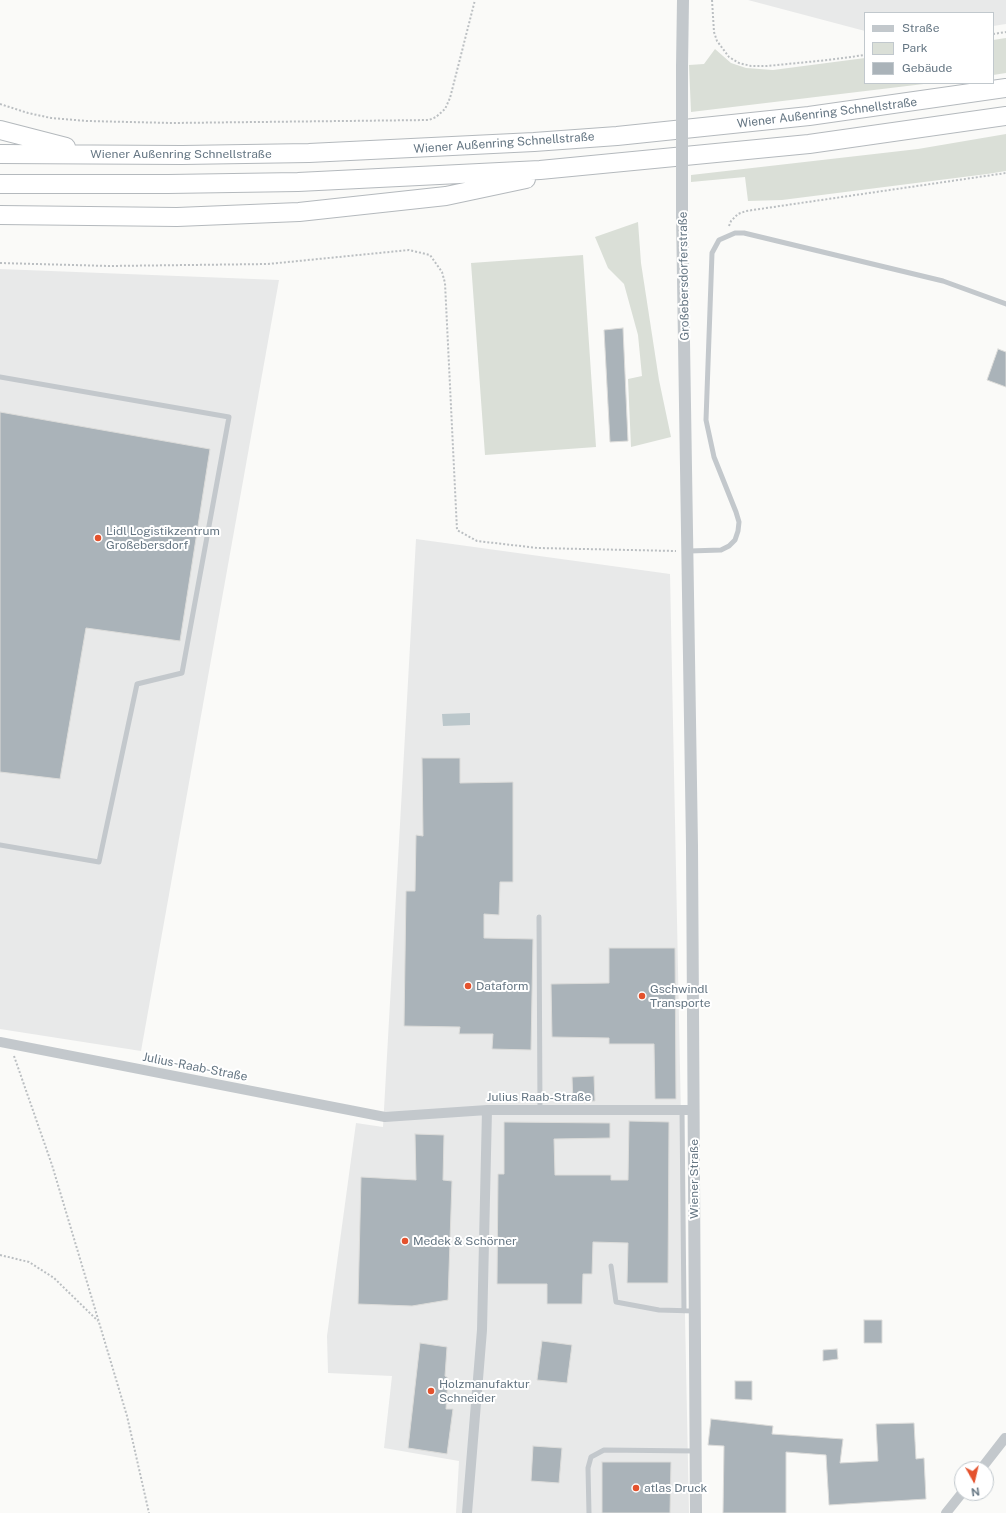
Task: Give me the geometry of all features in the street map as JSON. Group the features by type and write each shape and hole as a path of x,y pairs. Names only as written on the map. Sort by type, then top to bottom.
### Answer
{"highway":[{"name":"Wiener Außenring Schnellstraße","path":"0,154 100,155 309,153 444,147 617,136 831,113 1006,88"},
{"path":"0,184 298,182 428,177 586,165 809,144 1006,116"},
{"path":"0,130 24,138 100,155"},
{"path":"0,215 177,217 306,212 446,196 586,165"}],"street":[{"name":"Großebersdorferstraße","path":"683,0 682,216 689,551 692,846"},
{"name":"Wiener Straße","path":"692,846 688,1110 689,1311 696,1451 696,1513"},
{"name":"Julius-Raab-Straße","path":"5,1043 385,1117"},
{"name":"Julius Raab-Straße","path":"385,1117 487,1110 688,1110"},
{"path":"468,1513 482,1330 487,1110"},
{"path":"987,1461 1005,1438"},
{"path":"946,1513 956,1501"}],"lane":[{"path":"689,551 721,550 732,543 738,532 739,522 714,457 706,420 712,253 719,240 727,235 744,233 875,263 944,281 1006,304"},
{"path":"0,377 229,417 182,673 137,684 99,862 0,845"},
{"path":"538,917 540,1111"},
{"path":"611,1266 616,1302 659,1310 689,1311"},
{"path":"589,1513 588,1468 591,1457 604,1450 696,1451"}],"path":[{"path":"0,104 28,113 51,118 87,121 172,122 428,120 436,117 445,109 450,98 475,0"},
{"path":"712,0 716,36 722,49 729,57 739,63 751,66 767,66 864,55"},
{"path":"994,34 1006,32"},
{"path":"727,235 731,221 738,214 746,211 1006,173"},
{"path":"0,263 109,266 268,264 409,250 430,255 442,272 444,283 457,530 477,541 538,548 689,551"},
{"path":"5,1043 52,1165 127,1416 149,1513"},
{"path":"0,1255 29,1262 54,1278 98,1321"}],"shaded area":[{"path":"748,0 1006,0 1006,24 994,26 994,12 864,12 864,31"},
{"path":"0,269 279,280 141,1051 0,1029"},
{"path":"416,539 670,574 689,1513 456,1513 459,1461 384,1448 392,1376 328,1373 327,1336 356,1123 383,1127"},
{"path":"470,713 470,725 443,726 442,714"}],"green space":[{"path":"1006,38 1006,73 994,75 994,40"},
{"path":"715,49 731,63 746,68 773,70 864,58 864,84 924,84 691,112 689,65 704,64"},
{"path":"1006,134 1006,171 987,174 782,200 748,201 745,177 691,182 691,175 918,149"},
{"path":"638,222 641,263 659,380 671,437 631,447 628,379 642,376 638,335 624,284 608,268 595,237"},
{"path":"583,255 596,447 485,455 471,263"}],"building":[{"path":"623,328 628,441 610,442 604,330"},
{"path":"998,349 1006,352 1006,387 987,380"},
{"name":"Lidl Logistikzentrum Großebersdorf","path":"0,412 210,449 180,641 86,628 60,779 0,772"},
{"path":"422,758 460,758 460,783 513,782 513,882 500,882 499,915 484,914 484,938 533,939 531,1050 492,1049 493,1034 459,1034 460,1027 404,1026 406,891 415,891 416,835 423,836"},
{"path":"609,948 675,948 676,1099 655,1099 654,1044 609,1044 609,1038 552,1037 551,984 609,983"},
{"path":"594,1076 595,1101 573,1102 572,1077"},
{"path":"629,1121 669,1122 668,1283 627,1283 628,1243 593,1242 592,1274 583,1274 582,1304 547,1304 547,1284 497,1284 498,1174 504,1174 504,1122 610,1123 610,1138 554,1139 555,1175 611,1175 611,1180 628,1180"},
{"name":"Medek & Schörner","path":"415,1134 444,1135 443,1180 452,1181 448,1300 412,1306 358,1304 361,1177 416,1180"},
{"path":"864,1320 882,1320 882,1343 864,1343"},
{"path":"542,1341 572,1345 567,1383 537,1380"},
{"name":"Holzmanufaktur Schneider","path":"420,1343 447,1347 445,1376 448,1378 446,1409 453,1409 447,1454 408,1448"},
{"path":"837,1349 838,1359 823,1361 823,1350"},
{"path":"735,1381 752,1381 752,1400 735,1399"},
{"path":"711,1419 773,1426 772,1434 843,1439 840,1463 878,1461 876,1424 914,1423 916,1459 924,1458 926,1499 829,1505 826,1455 786,1452 786,1513 723,1513 724,1446 708,1445"},
{"path":"533,1446 562,1448 559,1483 531,1481"},
{"name":"atlas Druck","path":"602,1462 671,1462 670,1513 602,1513"}],"place":[{"name":"Lidl Logistikzentrum Großebersdorf","path":"98,538"},
{"name":"Dataform","path":"468,986"},
{"name":"Gschwindl Transporte","path":"642,996"},
{"name":"Medek & Schörner","path":"405,1241"},
{"name":"Holzmanufaktur Schneider","path":"431,1391"},
{"name":"atlas Druck","path":"636,1488"}]}
